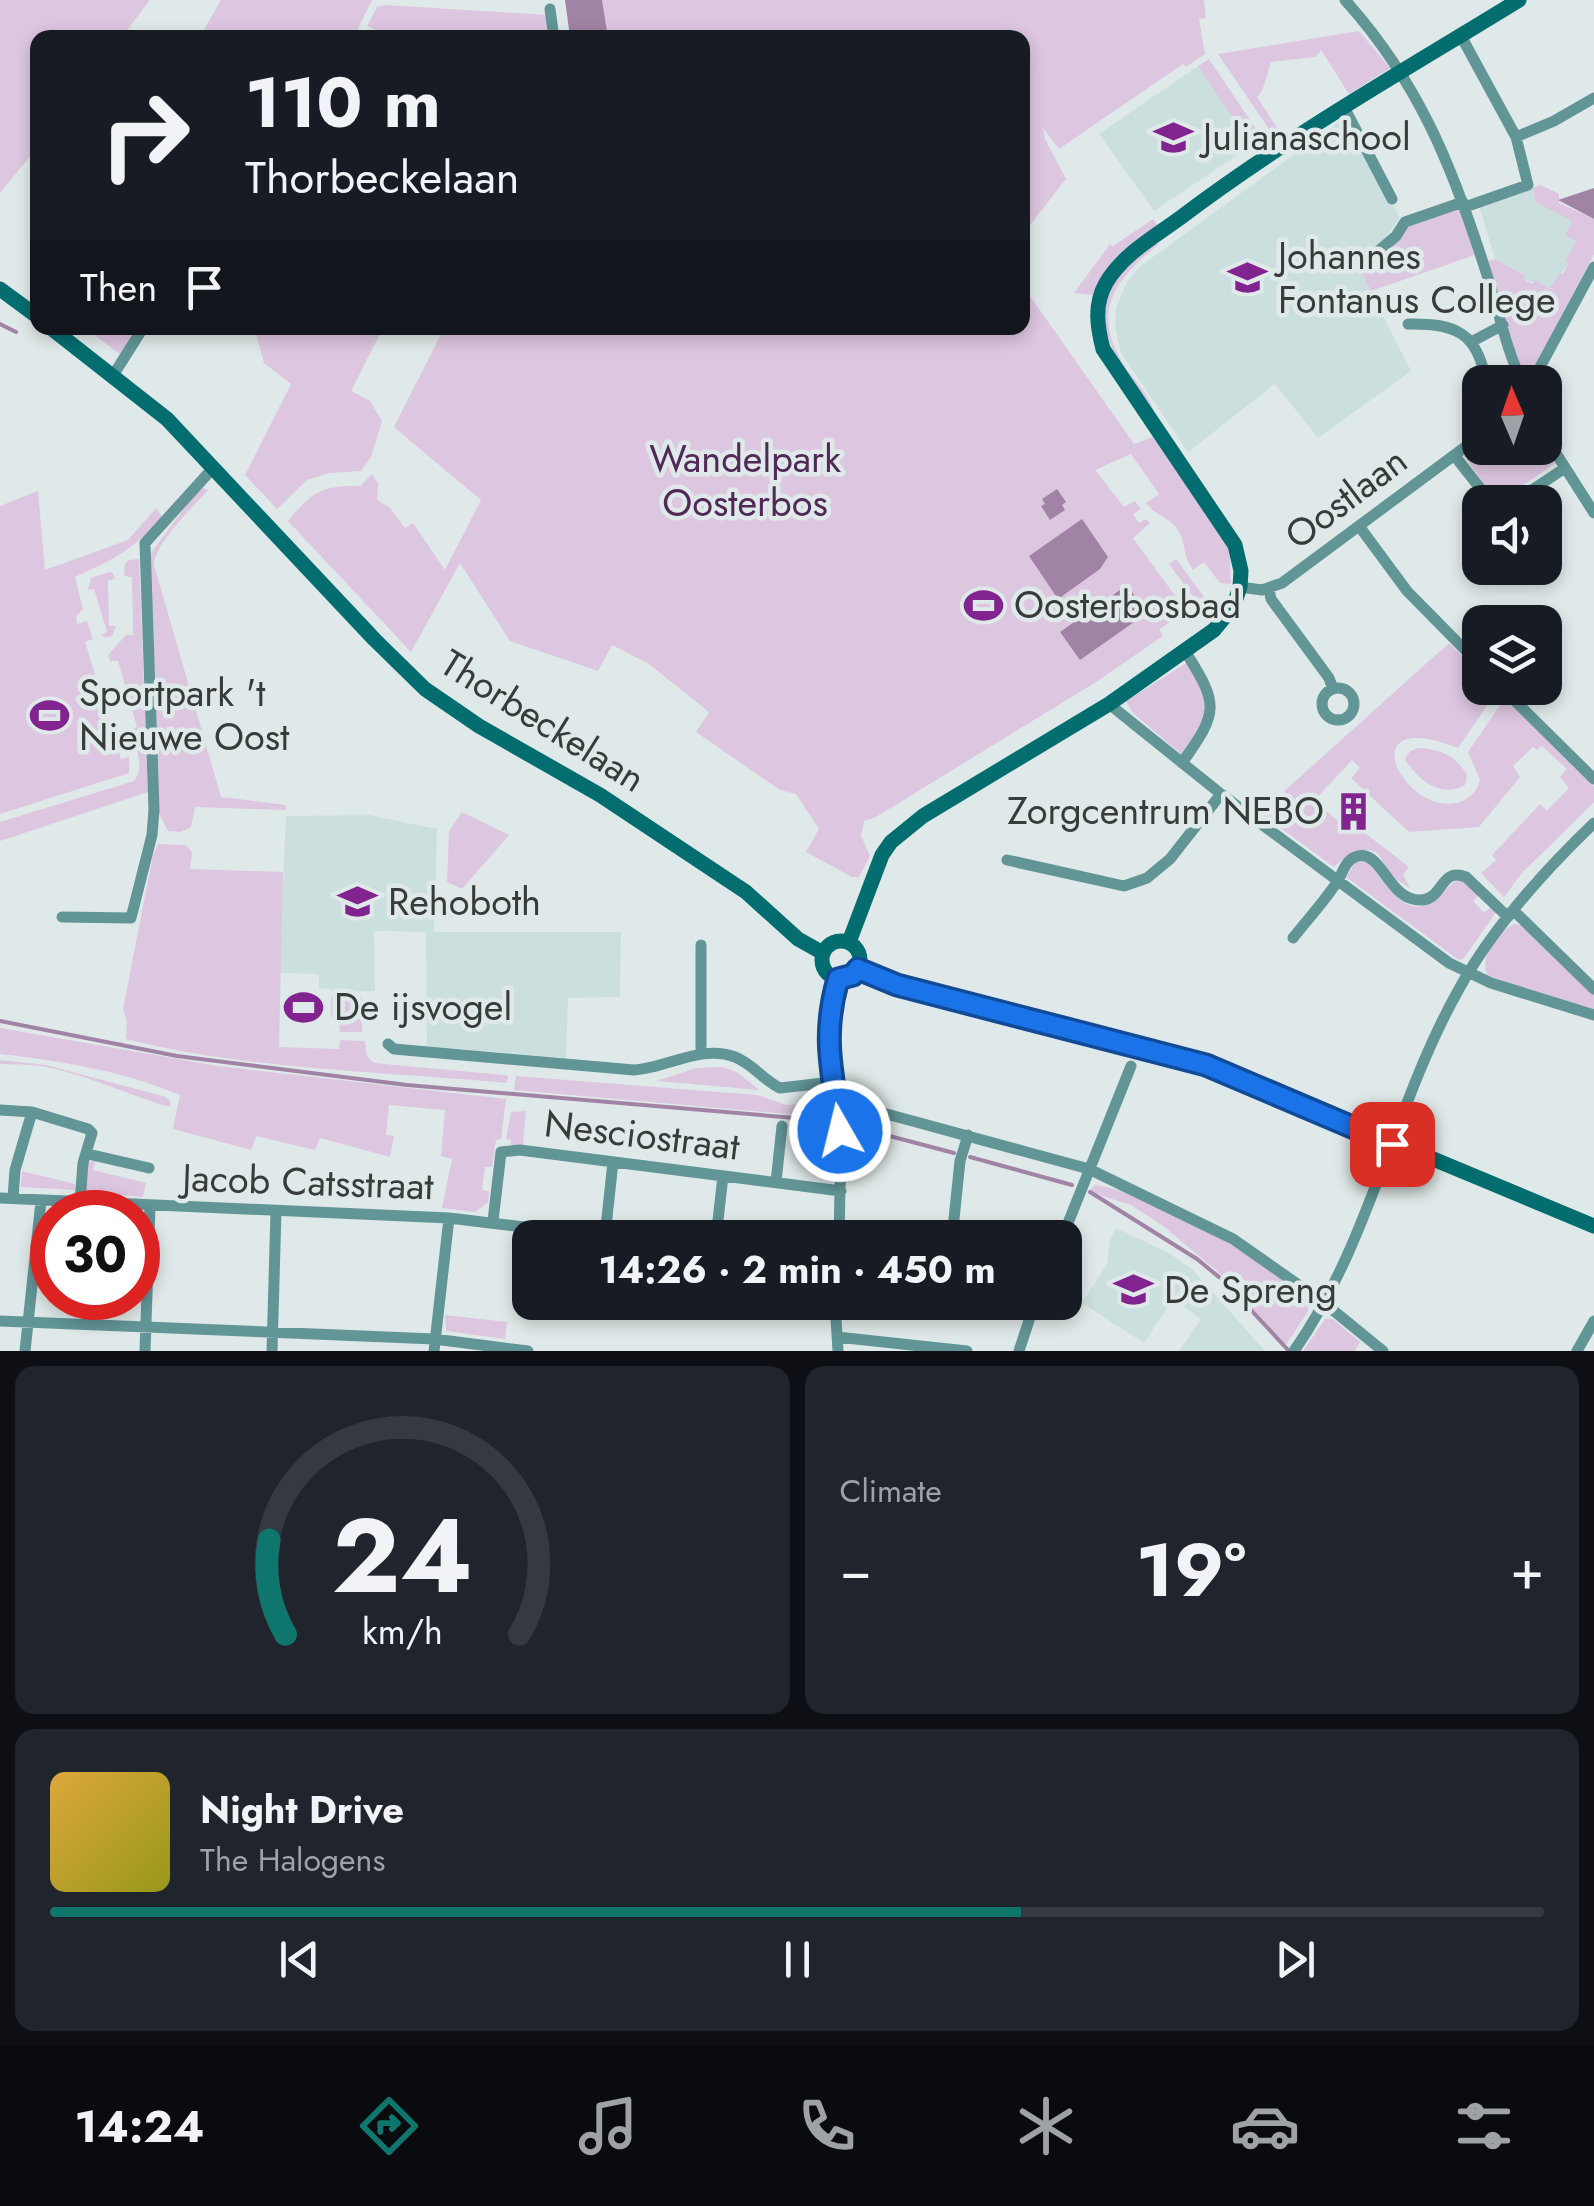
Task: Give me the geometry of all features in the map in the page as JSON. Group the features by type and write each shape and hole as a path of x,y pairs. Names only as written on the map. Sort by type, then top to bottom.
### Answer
{"main road":[{"path":"849,942 882,855 891,842 923,816 1109,704 1185,650 1224,620 1240,587 1239,559 1228,534 1103,349 1097,315 1101,293 1126,257 1276,150 1519,0"},
{"path":"3,290 30,312"},
{"name":"Thorbeckelaan","path":"61,335 166,419 374,640 425,688 479,726 600,794 746,892 798,939 822,953"},
{"path":"833,942 849,942 859,954 858,969 853,975 838,979 824,970 822,953 833,942"},
{"path":"858,969 897,985 1206,1065 1594,1226"}],"street":[{"path":"1345,0 1385,47 1436,133 1464,204 1516,365"},
{"path":"550,8 553,30"},
{"path":"1375,254 1396,236 1405,222 1528,184 1516,137 1461,36"},
{"path":"1516,137 1594,98"},
{"path":"1344,107 1392,200"},
{"path":"1541,365 1594,267"},
{"path":"1408,324 1437,324 1460,331 1479,354 1482,365"},
{"path":"1471,342 1503,324"},
{"path":"114,374 139,335"},
{"name":"Oostlaan","path":"1240,587 1269,589 1462,448"},
{"path":"1454,454 1477,485"},
{"path":"1562,463 1594,512"},
{"path":"62,917 131,918 152,836 154,810 144,543 214,468"},
{"path":"1540,485 1565,468"},
{"path":"1359,526 1408,591 1462,646"},
{"path":"1269,589 1333,689"},
{"path":"1182,763 1206,730 1211,702 1208,688 1185,650"},
{"path":"1109,704 1221,794 1468,974 1594,1015"},
{"path":"1519,705 1594,779"},
{"path":"1007,860 1124,886 1148,878 1170,859 1221,794"},
{"path":"1296,1348 1339,1272 1418,1078 1468,974 1510,914 1594,823"},
{"path":"1293,938 1338,881 1348,861 1367,855 1376,860 1390,884 1404,896 1422,900 1431,897 1449,875 1474,881 1594,988"},
{"path":"700,945 700,1054"},
{"path":"838,979 827,1035 837,1104 839,1220"},
{"path":"388,1044 394,1049 634,1070 660,1067 700,1054 732,1056 780,1088 832,1082"},
{"path":"1069,1220 1131,1066"},
{"path":"837,1104 1089,1169 1234,1239 1383,1351"},
{"path":"0,1110 32,1112 88,1129 93,1137 83,1163 81,1190"},
{"path":"6,1198 32,1112"},
{"name":"Nesciostraat","path":"776,1182 782,1126"},
{"path":"954,1220 960,1161 968,1135"},
{"name":"Nesciostraat","path":"493,1221 501,1152 520,1150 841,1190"},
{"path":"88,1154 149,1168"},
{"path":"607,1220 613,1162"},
{"path":"718,1220 722,1176"},
{"name":"Jacob Catsstraat","path":"160,1206 512,1224"},
{"path":"272,1351 276,1211"},
{"path":"434,1345 449,1218"},
{"path":"26,1351 30,1320"},
{"path":"145,1320 145,1351"},
{"path":"836,1320 837,1345"},
{"path":"1019,1351 1030,1320"},
{"path":"0,1321 528,1351"},
{"path":"1577,1351 1594,1321"},
{"path":"823,1351 837,1345 968,1351"}],"shaded area":[{"path":"565,0 602,0 607,30 569,30"},
{"name":"Julianaschool","path":"1198,66 1251,146 1154,211 1099,134"},
{"name":"Johannes Fontanus College","path":"1343,119 1400,218 1381,243 1356,262 1411,371 1318,438 1275,384 1188,452 1121,353 1115,326 1116,308 1124,288 1138,268"},
{"path":"1533,188 1535,202 1573,221 1576,241 1565,262 1568,264 1551,289 1523,279 1524,274 1495,259 1479,205"},
{"path":"1594,188 1594,219 1558,200"},
{"path":"1057,489 1066,502 1062,505 1065,510 1050,520 1041,506 1045,504 1042,499"},
{"path":"1082,519 1108,557 1100,569 1058,599 1029,556"},
{"path":"1127,585 1147,613 1080,660 1060,632"},
{"path":"369,815 437,829 434,932 621,932 620,997 568,998 566,1058 427,1046 426,932 374,931 375,991 332,992 319,988 319,974 279,973 286,816"},
{"name":"De Spreng","path":"1116,1228 1169,1253 1192,1269 1265,1351 1179,1351 1201,1319 1173,1299 1144,1343 1082,1303 1107,1264"}],"green space":[{"path":"0,0 150,0 127,30 30,30 30,157 0,193"},
{"path":"221,0 372,0 357,30 204,30"},
{"path":"602,0 1204,0 1206,18 1199,19 1205,54 1186,67 1183,64 1059,149 1043,128 1066,179 1030,225 1030,30 607,30"},
{"path":"377,7 548,15 550,30 376,30 367,26"},
{"path":"1359,31 1390,68 1349,94 1321,50 1315,57 1271,62 1257,97 1280,132 1273,135 1218,54"},
{"path":"1209,59 1262,138 1251,146 1198,66"},
{"path":"1541,185 1559,194 1559,203 1594,219 1594,254 1535,365 1520,365 1488,261 1495,259 1525,275 1523,279 1532,284 1535,280 1550,289 1559,273 1563,274 1576,241 1565,236 1572,221 1535,202 1533,188"},
{"path":"1457,209 1475,255 1371,291 1359,268 1401,237 1410,225"},
{"path":"1153,219 1158,226 1114,259 1093,295 1074,293 1110,244 1113,246"},
{"path":"1155,242 1158,245 1118,287 1108,317 1116,351 1148,398 1155,417 1113,348 1106,330 1105,311 1108,292 1119,274"},
{"name":"Wandelpark Oosterbos","path":"1030,296 1134,444 1155,436 1229,547 1231,584 1220,583 1204,562 1193,570 1178,530 1146,503 1159,494 1131,454 1095,470 1124,507 1135,501 1141,509 1133,514 1139,523 1146,519 1150,523 1133,538 1187,612 1159,629 1163,636 1096,682 864,821 861,836 870,856 859,877 852,877 806,852 819,829 796,794 780,790 696,732 709,712 649,664 612,645 598,671 510,641 460,563 411,652 288,521 319,492 360,486 372,474 378,483 377,500 390,508 405,528 413,523 445,570 481,500 394,427 440,336 1030,335"},
{"path":"94,335 135,335 121,355"},
{"path":"256,335 379,335 351,391 370,401 382,421 371,457 361,471 329,473 307,480 277,509 245,475 291,384 264,363"},
{"path":"1471,465 1553,465 1523,485 1485,485"},
{"path":"203,488 208,490 167,537 154,565 221,797 286,805 286,810 195,807 191,827 181,832 168,831 157,810 148,557"},
{"name":"Sportpark 't Nieuwe Oost","path":"38,491 45,570 128,540 156,508 162,516 123,552 75,577 83,609 76,617 77,624 87,621 93,639 85,642 121,759 129,757 129,773 0,814 0,506"},
{"path":"139,559 148,792 0,841 0,822 134,781 137,775 138,756 130,730 137,727 118,661 110,661 108,655 126,635 133,635 132,577 124,576 125,564"},
{"path":"1176,559 1210,605 1203,610 1169,564"},
{"path":"109,572 115,579 108,580 109,626 116,626 112,636 105,638 101,635 107,632 94,589 88,590 91,578"},
{"path":"1449,643 1462,656 1462,705 1487,705 1458,748 1424,738 1404,740 1395,750 1396,765 1405,781 1420,795 1439,803 1460,802 1470,796 1480,780 1468,752 1500,705 1512,705 1594,786 1594,802 1522,873 1504,897 1481,873 1496,860 1492,855 1540,804 1547,811 1569,788 1560,777 1567,769 1542,746 1537,750 1533,747 1513,766 1520,777 1479,827 1409,832 1351,778 1360,768 1352,760 1314,801 1347,828 1352,823 1409,867 1403,875 1410,888 1391,876 1378,853 1354,852 1334,867 1260,813"},
{"path":"1188,662 1205,709 1182,755 1133,713 1126,701"},
{"path":"1418,748 1452,758 1467,775 1465,785 1448,790 1423,780 1405,759"},
{"path":"462,812 509,835 462,889 447,882 449,831"},
{"path":"158,844 186,845 192,852 190,869 283,872 279,1047 339,1049 340,1040 365,1041 367,1056 374,1063 504,1075 508,1076 507,1083 266,1063 126,1039 123,1009"},
{"path":"1356,862 1367,862 1406,903 1426,905 1463,879 1479,894 1473,901 1484,913 1492,906 1497,911 1459,960 1346,877"},
{"path":"1514,924 1523,925 1594,991 1594,1011 1488,976 1487,954 1501,933"},
{"path":"331,997 362,997 362,1032 340,1032 339,1018 331,1017"},
{"path":"0,1028 218,1066 506,1099 501,1139 496,1140 492,1167 485,1167 482,1190 489,1191 488,1202 475,1212 442,1208 452,1159 441,1156 445,1110 389,1105 386,1135 394,1136 390,1157 320,1138 315,1150 256,1136 251,1150 173,1129 180,1095 92,1068 0,1054"},
{"path":"0,1060 46,1065 166,1097 170,1107 73,1074 40,1066 0,1064"},
{"path":"722,1067 737,1072 759,1090 656,1081 696,1068"},
{"path":"516,1076 757,1095 786,1105 816,1103 822,1117 514,1090"},
{"path":"526,1111 523,1145 511,1148 511,1140 506,1139 511,1112"},
{"path":"95,1161 93,1170 146,1183 144,1190 84,1190 87,1164"},
{"path":"22,1171 75,1184 75,1190 21,1187"},
{"path":"1095,1185 1121,1191 1176,1214 1303,1293 1301,1296 1309,1307 1286,1345 1218,1272 1131,1205 1093,1193 1090,1190"},
{"path":"445,1315 507,1322 505,1339 446,1331"},
{"path":"1325,1319 1333,1319 1360,1342 1355,1351 1303,1351"}],"waterway":[{"path":"0,324 16,332"},
{"path":"0,1021 177,1056 407,1085 819,1120"},
{"path":"863,1129 954,1153"},
{"path":"970,1157 1072,1185"},
{"path":"1090,1192 1197,1259 1225,1282 1289,1351"}],"place":[{"name":"Julianaschool","path":"1173,137"},
{"name":"Johannes Fontanus College","path":"1248,278"},
{"name":"Oosterbosbad","path":"984,605"},
{"name":"Sportpark 't Nieuwe Oost","path":"49,715"},
{"name":"Zorgcentrum NEBO","path":"1354,811"},
{"name":"Rehoboth","path":"358,902"},
{"name":"De ijsvogel","path":"304,1007"},
{"name":"De Spreng","path":"1134,1290"}],"route":[{"path":"840,1131 828,1060 828,1017 838,979 846,979 858,969 897,985 1206,1065 1392,1144"}]}
